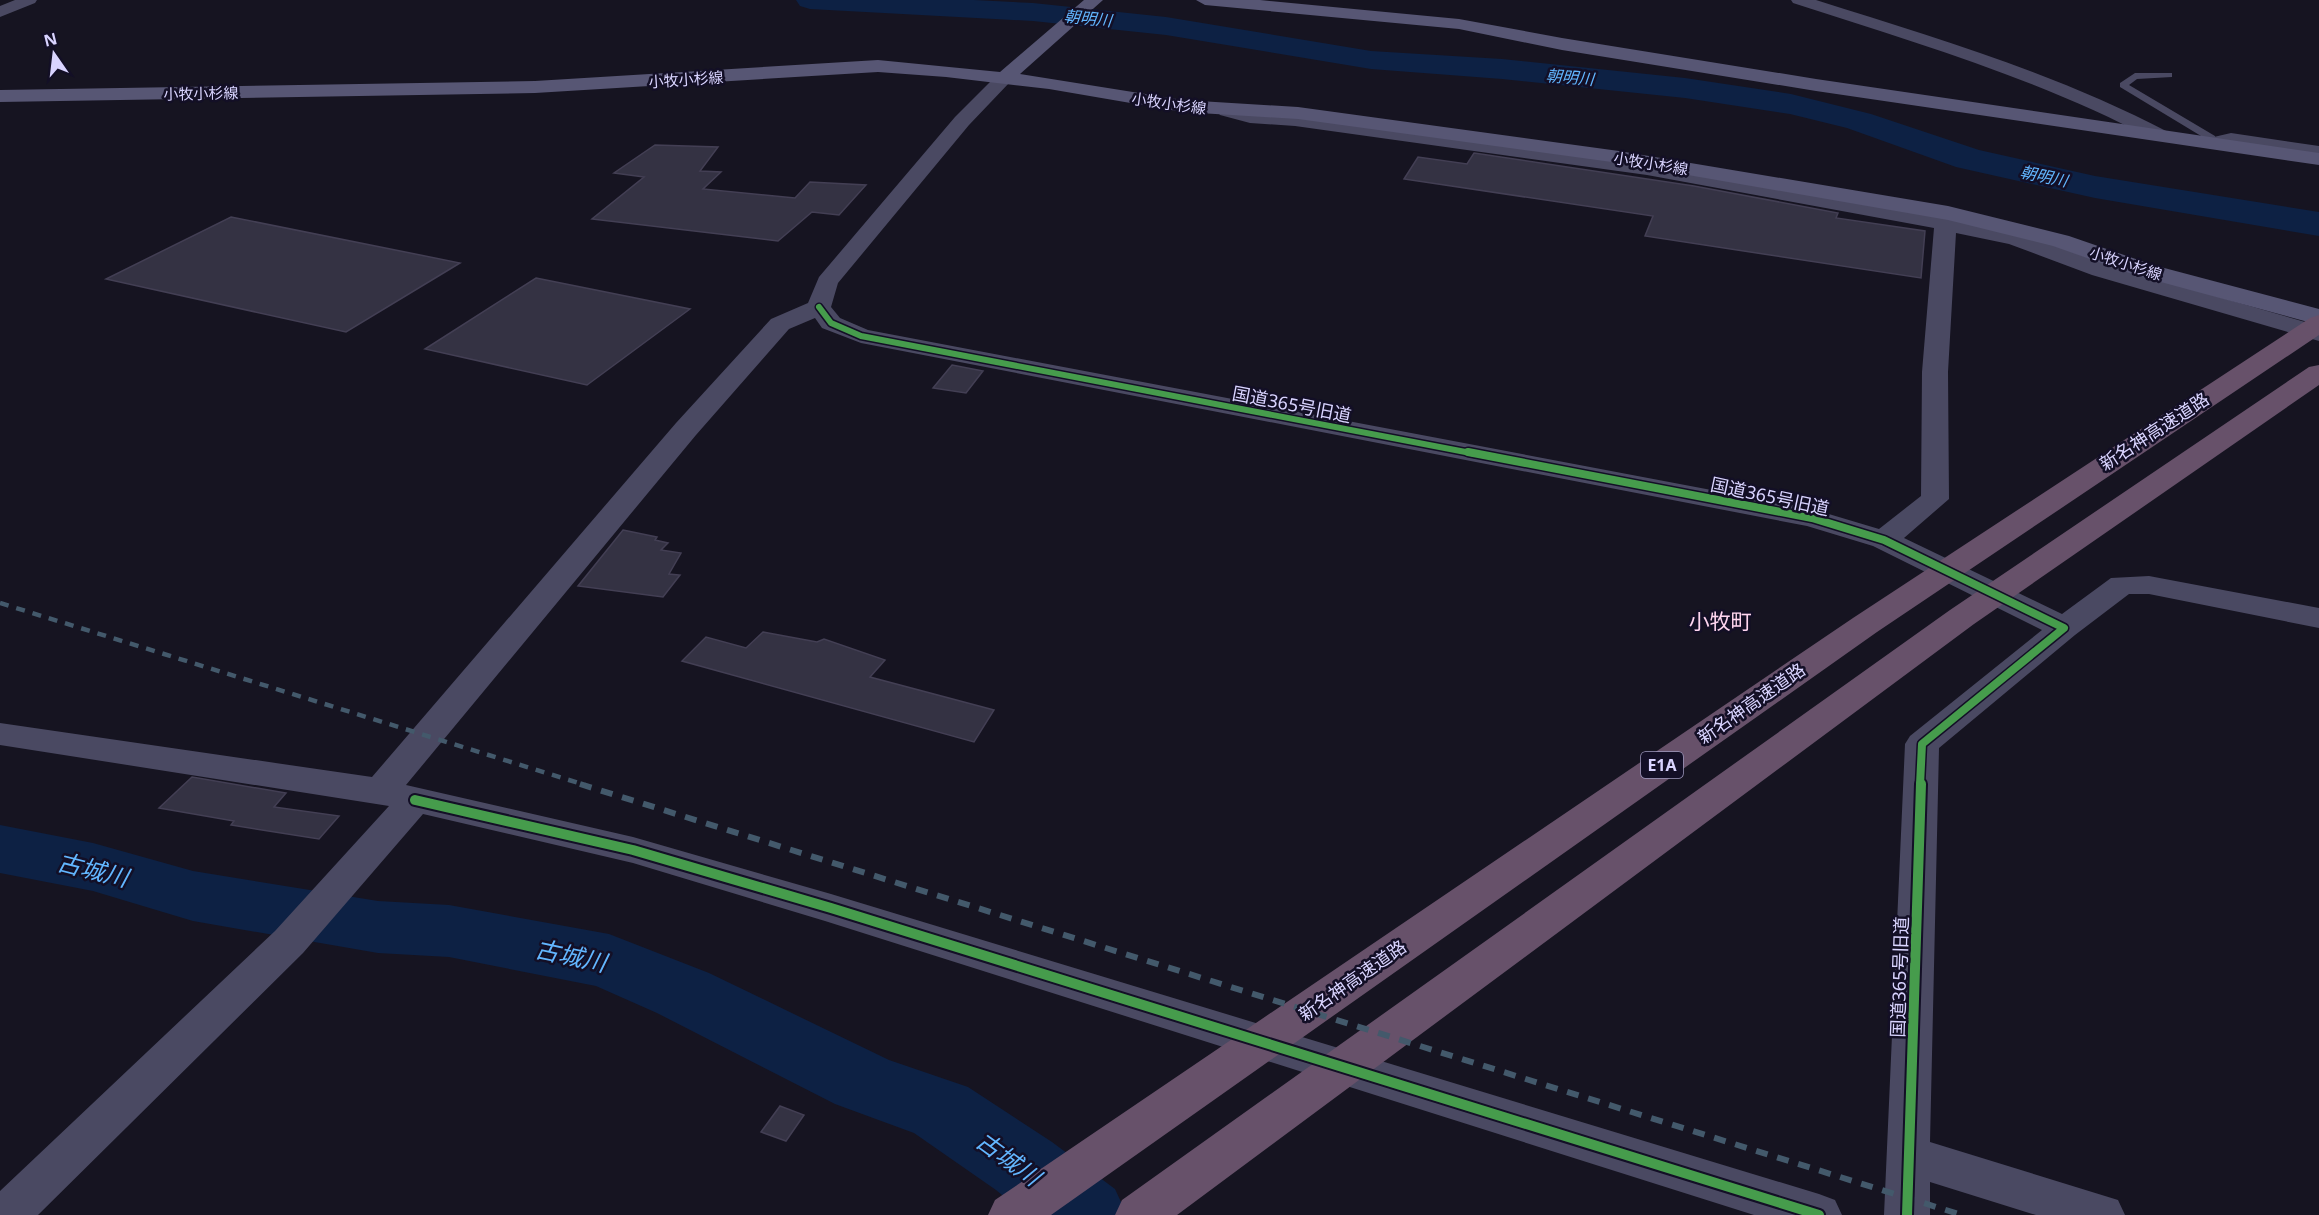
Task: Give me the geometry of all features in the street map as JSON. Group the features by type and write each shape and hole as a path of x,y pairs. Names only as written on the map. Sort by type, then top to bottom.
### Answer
{"highway":[{"name":"新名神高速道路","path":"1012,1215 1865,625 2127,448 2319,323"},
{"path":"1139,1215 1962,617 2319,373"}],"main road":[{"path":"1007,76 1094,0"},
{"path":"1205,0 1459,24 1597,50 2319,159"},
{"name":"小牧小杉線","path":"0,96 535,87 878,66 1007,76 1183,106 1227,111 1298,113 1596,154 1948,213 2061,241 2144,270 2319,317"}],"street":[{"path":"0,12 29,0"},
{"path":"1799,0 1989,60 2112,110 2161,136"},
{"path":"7,1215 289,942 339,885 398,796 686,429 780,324 819,307 827,282 962,121 1007,76"},
{"path":"1227,111 1250,117 1295,120 1647,169 1945,224 2015,239 2100,270 2319,334"},
{"path":"2212,143 2231,139 2319,152"},
{"path":"1884,540 1935,499 1935,372 1945,224"},
{"name":"国道365号旧道","path":"819,307 831,323 861,336 1812,518 1884,540 2064,628 1922,744 1907,1155 1907,1215"},
{"path":"2064,628 2122,585 2149,585 2319,618"},
{"path":"0,734 398,796 633,850 831,908 1819,1215"},
{"path":"1907,1155 2102,1215"}],"lane":[{"path":"2169,75 2135,76 2123,85 2211,138 2212,143"}],"building":[{"path":"655,145 718,147 700,171 721,172 703,189 795,198 810,182 866,185 839,215 812,212 778,241 592,219 644,177 614,173"},
{"path":"1474,153 1694,186 1838,213 1836,218 1925,231 1921,278 1645,236 1653,216 1404,179 1418,157 1467,164"},
{"path":"231,217 460,263 346,332 106,279"},
{"path":"536,278 690,309 587,385 425,349"},
{"path":"952,365 983,371 966,393 933,388"},
{"path":"623,530 657,537 655,540 668,543 661,550 681,553 669,574 680,575 663,597 578,586"},
{"path":"763,632 817,642 824,639 885,660 870,677 994,710 974,742 682,661 706,637 746,648"},
{"path":"192,777 286,793 274,807 339,816 319,839 231,825 234,821 159,808"},
{"path":"780,1106 804,1115 786,1141 761,1132"}],"waterway":[{"name":"朝明川","path":"810,0 1033,12 1166,26 1371,60 1502,69 1685,88 1791,104 1859,121 1969,159 2095,187 2319,224"},
{"name":"古城川","path":"0,849 93,867 193,896 378,927 449,931 609,961 683,993 862,1082 941,1110 1024,1166 1086,1215"}],"railway":[{"path":"0,603 585,785"},
{"path":"580,784 1962,1215"}],"cycle path":[{"path":"819,307 831,323 861,336 1812,518 1884,540 2064,628 1922,744 1907,1155 1907,1215"},
{"path":"415,800 633,850 831,908 1819,1215"}],"district":[{"name":"小牧町","path":"1720,621"}]}
